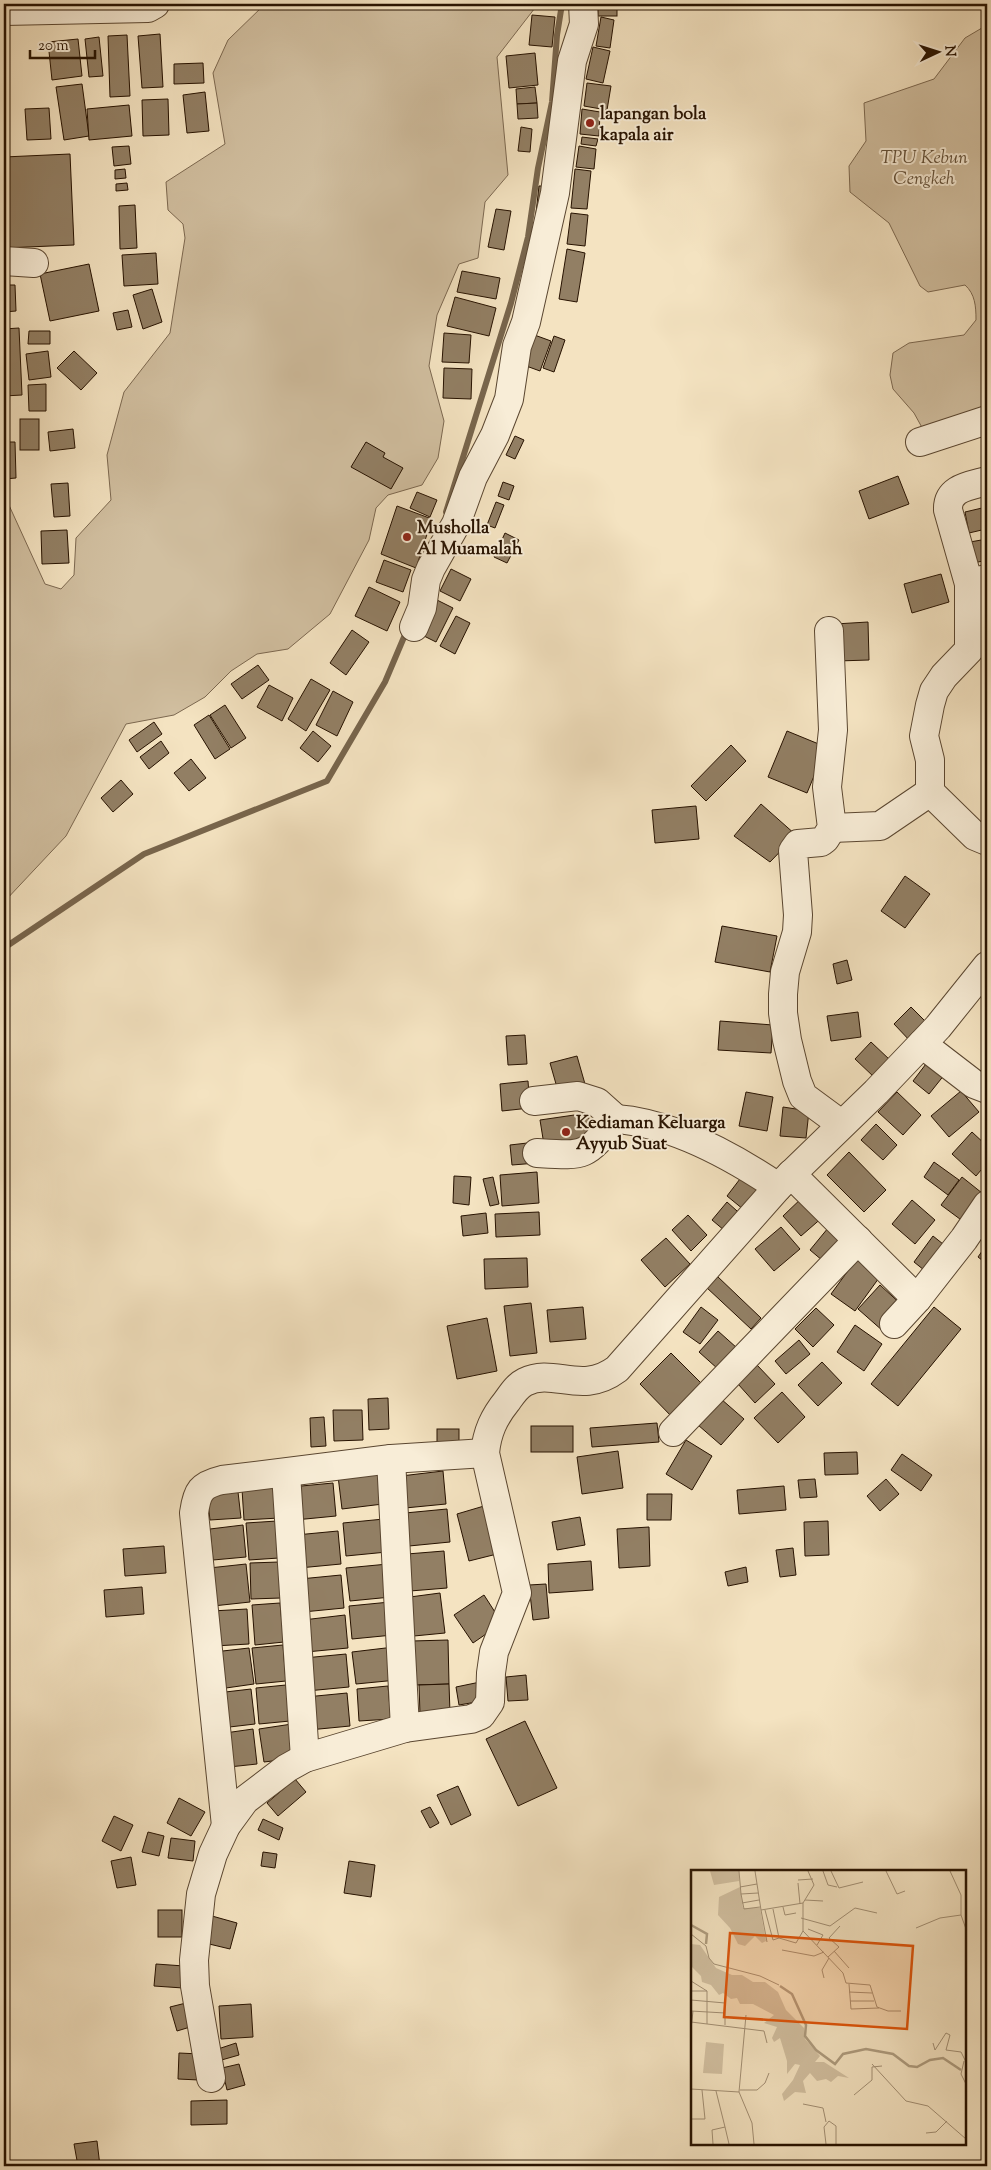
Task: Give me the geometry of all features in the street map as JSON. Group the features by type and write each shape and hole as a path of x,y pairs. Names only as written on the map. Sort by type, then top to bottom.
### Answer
{"street":[{"path":"4,11 38,7 148,8 155,4"},
{"path":"414,627 422,608 426,580 458,518 473,478 495,435 509,399 517,346 526,322 555,193 572,61 584,24 583,4"},
{"path":"4,261 34,262"},
{"path":"920,442 987,420"},
{"path":"987,481 958,491 950,497 948,503 948,510 978,581 968,650 944,676 934,691 928,711 924,736 930,760 930,792 976,836 987,841"},
{"path":"828,631 833,730 827,787 832,828 826,839 821,842 798,844 793,851 798,893 797,932 785,972 783,1013 797,1081 803,1096 841,1124"},
{"path":"832,828 880,826 930,792"},
{"path":"211,2078 195,1986 194,1960 201,1894 213,1854 226,1826 245,1800 287,1768 305,1758 405,1728 471,1719 481,1715 490,1702 494,1652 517,1593 485,1453 487,1433 496,1414 516,1388 526,1382 550,1378 581,1382 594,1381 607,1376 617,1369 784,1181 876,1092 938,1028 987,966"},
{"path":"922,1044 974,1084 987,1089"},
{"path":"534,1101 578,1096 597,1102 616,1119 633,1120 662,1128 784,1181 858,1240 917,1299"},
{"path":"537,1153 568,1155 587,1151 616,1119"},
{"path":"894,1324 917,1299 964,1240 987,1205"},
{"path":"673,1432 858,1240"},
{"path":"226,1826 194,1512 196,1498 204,1486 212,1483 391,1459 485,1453"},
{"path":"391,1459 405,1728"},
{"path":"286,1474 305,1758"}],"green space":[{"path":"265,4 538,4 497,57 508,175 485,202 478,258 459,264 437,315 429,366 444,421 438,458 422,485 388,495 376,508 369,540 330,614 288,649 257,654 231,671 205,697 174,715 126,724 66,836 4,902 4,501 8,503 45,584 61,589 74,575 76,538 111,500 107,455 124,392 170,333 185,238 183,224 168,210 166,182 225,144 213,73 228,40"},
{"name":"TPU Kebun Cengkeh","path":"987,25 987,415 925,433 914,413 893,389 890,375 893,353 909,343 964,335 976,320 974,301 971,292 965,285 928,292 920,286 889,223 850,192 849,166 866,141 864,103 934,79 965,38"}],"building":[{"path":"598,4 617,4 617,16 598,16"},
{"path":"532,15 555,17 552,47 529,45"},
{"path":"601,17 614,20 610,48 596,46"},
{"path":"160,34 163,87 142,88 138,36"},
{"path":"127,35 130,96 110,97 108,36"},
{"path":"99,37 103,76 89,77 85,39"},
{"path":"78,39 82,76 52,80 48,42"},
{"path":"593,47 610,51 603,83 586,79"},
{"path":"535,53 538,85 509,88 506,56"},
{"path":"203,63 204,83 174,84 174,64"},
{"path":"587,83 611,86 607,110 584,106"},
{"path":"82,84 89,136 64,140 56,87"},
{"path":"535,87 537,103 517,104 516,89"},
{"path":"205,92 209,131 187,133 183,95"},
{"path":"168,99 169,135 143,136 142,100"},
{"path":"537,103 538,118 518,119 517,104"},
{"path":"129,105 132,136 89,140 87,109"},
{"path":"49,108 51,139 27,140 25,109"},
{"name":"lapangan bola kapala air","path":"582,109 600,112 599,136 580,134"},
{"path":"521,127 532,129 530,152 518,151"},
{"path":"582,137 598,139 596,146 581,144"},
{"path":"129,146 131,164 114,166 112,147"},
{"path":"579,146 596,149 594,169 576,167"},
{"path":"70,154 74,245 4,248 4,157"},
{"path":"125,169 126,178 115,179 115,170"},
{"path":"575,169 591,171 587,209 571,208"},
{"path":"127,183 128,190 116,191 116,184"},
{"path":"539,186 546,186 543,213 536,213"},
{"path":"135,205 137,248 120,249 119,206"},
{"path":"496,209 511,211 504,250 488,247"},
{"path":"571,213 588,215 585,246 567,244"},
{"path":"567,249 585,253 577,302 559,299"},
{"path":"156,253 158,284 124,286 122,255"},
{"path":"89,264 99,311 50,321 40,274"},
{"path":"462,271 500,278 496,299 457,292"},
{"path":"4,285 15,285 16,311 4,312"},
{"path":"152,289 162,322 143,329 133,295"},
{"path":"455,297 496,308 489,336 447,326"},
{"path":"128,310 132,327 117,330 113,313"},
{"path":"19,328 22,395 4,396 4,329"},
{"path":"29,331 50,331 50,344 28,344"},
{"path":"444,333 471,335 469,363 442,362"},
{"path":"529,333 551,341 540,371 518,363"},
{"path":"554,336 565,340 554,372 543,368"},
{"path":"48,351 51,377 29,380 26,354"},
{"path":"74,351 97,373 81,390 57,368"},
{"path":"444,368 472,369 471,399 443,398"},
{"path":"46,384 46,411 29,411 28,385"},
{"path":"4,415 8,415 9,430 4,430"},
{"path":"20,419 39,419 39,450 20,450"},
{"path":"73,429 75,448 50,451 48,432"},
{"path":"515,436 524,440 515,459 506,455"},
{"path":"4,442 15,442 16,478 4,479"},
{"path":"366,442 385,453 383,457 403,468 391,489 351,467"},
{"path":"898,476 909,504 869,519 859,491"},
{"path":"503,482 514,486 509,500 498,496"},
{"path":"68,483 70,516 54,517 51,484"},
{"path":"417,492 437,500 430,517 410,508"},
{"path":"496,502 504,505 495,528 487,525"},
{"name":"Musholla Al Muamalah","path":"397,506 432,519 416,568 381,554"},
{"path":"987,507 987,528 983,508"},
{"path":"982,508 986,529 969,533 965,512"},
{"path":"67,530 69,563 42,564 41,531"},
{"path":"505,533 519,540 507,563 494,557"},
{"path":"987,539 987,560 974,563 970,542"},
{"path":"384,560 411,570 403,592 376,582"},
{"path":"451,569 471,579 460,601 440,591"},
{"path":"941,574 949,602 912,613 904,584"},
{"path":"369,587 400,602 387,631 355,616"},
{"path":"435,599 453,608 436,642 418,633"},
{"path":"456,616 470,623 455,654 440,646"},
{"path":"868,622 869,660 837,661 835,624"},
{"path":"352,630 369,642 346,675 330,663"},
{"path":"258,665 269,680 242,699 231,684"},
{"path":"311,679 330,690 306,731 288,719"},
{"path":"269,685 293,698 282,721 257,707"},
{"path":"333,691 353,702 337,736 316,725"},
{"path":"225,705 246,738 231,748 210,715"},
{"path":"209,715 230,749 215,759 194,725"},
{"path":"154,722 162,734 137,752 129,740"},
{"path":"313,731 331,746 318,762 300,748"},
{"path":"787,731 826,747 807,793 768,777"},
{"path":"161,741 169,753 149,769 140,757"},
{"path":"731,745 746,761 706,801 691,786"},
{"path":"191,759 206,778 189,791 174,773"},
{"path":"121,780 133,794 113,812 101,798"},
{"path":"761,804 796,835 770,862 734,836"},
{"path":"696,806 699,839 655,843 652,810"},
{"path":"905,876 930,894 905,928 881,911"},
{"path":"722,926 777,936 770,972 715,962"},
{"path":"847,960 852,980 837,984 833,964"},
{"path":"911,1007 930,1026 912,1043 894,1024"},
{"path":"858,1012 861,1037 831,1041 827,1016"},
{"path":"720,1021 773,1025 771,1053 718,1050"},
{"path":"525,1035 527,1064 508,1065 506,1036"},
{"path":"871,1042 890,1060 874,1077 855,1059"},
{"path":"577,1056 585,1084 558,1091 550,1063"},
{"path":"932,1056 949,1069 929,1094 913,1081"},
{"path":"528,1081 530,1108 502,1111 500,1084"},
{"path":"961,1091 979,1112 949,1137 931,1116"},
{"path":"746,1092 773,1097 767,1131 739,1126"},
{"path":"897,1092 921,1115 903,1135 878,1112"},
{"path":"783,1107 809,1111 806,1138 780,1136"},
{"name":"Kediaman Keluarga Ayyub Suat","path":"588,1113 593,1144 545,1151 540,1120"},
{"path":"876,1124 897,1145 883,1160 861,1140"},
{"path":"972,1132 987,1146 987,1163 976,1176 952,1154"},
{"path":"536,1142 537,1163 512,1165 510,1145"},
{"path":"849,1152 886,1190 864,1212 827,1175"},
{"path":"934,1162 959,1180 948,1195 924,1177"},
{"path":"537,1172 539,1203 502,1206 500,1175"},
{"path":"743,1175 766,1193 749,1214 727,1196"},
{"path":"454,1176 471,1177 469,1205 453,1203"},
{"path":"493,1177 499,1204 490,1206 483,1179"},
{"path":"962,1177 987,1197 968,1225 941,1205"},
{"path":"805,1195 824,1216 801,1236 783,1216"},
{"path":"912,1200 935,1220 915,1244 892,1224"},
{"path":"727,1202 746,1219 731,1236 712,1220"},
{"path":"539,1212 540,1235 496,1237 495,1214"},
{"path":"486,1213 488,1233 463,1236 461,1216"},
{"path":"688,1215 707,1235 691,1251 672,1230"},
{"path":"833,1222 852,1238 829,1266 810,1250"},
{"path":"781,1227 800,1249 774,1271 755,1249"},
{"path":"933,1236 948,1248 929,1274 914,1262"},
{"path":"666,1238 690,1264 665,1287 641,1260"},
{"path":"987,1244 987,1264 978,1257"},
{"path":"861,1253 884,1271 855,1311 831,1294"},
{"path":"527,1258 528,1287 485,1289 484,1259"},
{"path":"717,1276 761,1318 751,1329 706,1287"},
{"path":"880,1285 904,1307 883,1331 858,1309"},
{"path":"531,1303 537,1353 510,1356 504,1306"},
{"path":"583,1307 586,1339 550,1342 547,1310"},
{"path":"701,1307 718,1320 700,1344 683,1332"},
{"path":"934,1307 961,1329 898,1406 871,1384"},
{"path":"816,1308 834,1325 813,1347 795,1329"},
{"path":"487,1318 497,1371 457,1379 447,1326"},
{"path":"855,1325 882,1344 864,1371 837,1352"},
{"path":"718,1331 737,1348 718,1369 699,1352"},
{"path":"799,1340 810,1354 786,1374 775,1361"},
{"path":"671,1353 706,1388 674,1419 640,1384"},
{"path":"822,1362 842,1383 818,1406 798,1385"},
{"path":"757,1365 775,1384 755,1403 738,1384"},
{"path":"713,1392 744,1419 721,1445 690,1418"},
{"path":"782,1392 805,1417 778,1443 754,1418"},
{"path":"388,1398 389,1429 369,1430 368,1399"},
{"path":"333,1410 362,1410 363,1440 334,1441"},
{"path":"324,1417 326,1446 311,1447 310,1418"},
{"path":"657,1423 659,1442 592,1447 590,1428"},
{"path":"531,1426 573,1426 573,1452 531,1452"},
{"path":"437,1429 459,1429 459,1444 437,1444"},
{"path":"686,1440 712,1456 692,1490 666,1474"},
{"path":"618,1451 623,1488 582,1494 577,1457"},
{"path":"857,1452 858,1474 825,1475 824,1453"},
{"path":"902,1454 932,1475 921,1491 891,1470"},
{"path":"443,1471 446,1504 405,1508 401,1476"},
{"path":"380,1472 383,1504 342,1509 338,1476"},
{"path":"815,1479 817,1497 800,1498 798,1480"},
{"path":"886,1479 899,1494 880,1511 867,1496"},
{"path":"333,1483 336,1516 295,1520 291,1487"},
{"path":"784,1486 786,1510 739,1514 737,1490"},
{"path":"277,1487 279,1518 244,1520 242,1489"},
{"path":"238,1492 241,1518 210,1520 207,1495"},
{"path":"647,1494 672,1494 671,1520 647,1520"},
{"path":"484,1506 497,1554 469,1561 457,1514"},
{"path":"447,1509 450,1542 409,1546 405,1513"},
{"path":"580,1517 585,1545 557,1550 552,1522"},
{"path":"384,1519 387,1552 346,1556 343,1523"},
{"path":"277,1521 279,1558 249,1560 246,1523"},
{"path":"828,1521 829,1555 805,1556 804,1522"},
{"path":"243,1525 246,1557 213,1560 210,1529"},
{"path":"649,1527 650,1566 619,1568 617,1529"},
{"path":"338,1531 341,1564 299,1568 296,1535"},
{"path":"164,1546 166,1573 125,1576 123,1549"},
{"path":"793,1548 796,1575 780,1577 776,1550"},
{"path":"444,1551 447,1588 410,1591 407,1554"},
{"path":"591,1561 593,1590 549,1593 548,1564"},
{"path":"279,1562 281,1598 251,1599 250,1563"},
{"path":"246,1564 250,1602 213,1606 209,1568"},
{"path":"388,1564 391,1597 350,1601 346,1568"},
{"path":"746,1567 748,1582 728,1586 725,1572"},
{"path":"341,1575 344,1608 303,1612 300,1579"},
{"path":"546,1584 549,1618 533,1620 529,1585"},
{"path":"142,1587 144,1614 106,1617 104,1590"},
{"path":"440,1593 445,1633 414,1636 410,1597"},
{"path":"484,1595 502,1623 473,1643 454,1615"},
{"path":"390,1602 393,1635 352,1639 349,1606"},
{"path":"280,1603 284,1642 255,1645 252,1605"},
{"path":"247,1609 249,1644 214,1646 212,1611"},
{"path":"345,1615 348,1648 306,1652 303,1620"},
{"path":"448,1640 449,1684 413,1685 412,1641"},
{"path":"283,1645 286,1681 256,1684 252,1648"},
{"path":"394,1647 397,1680 356,1684 352,1652"},
{"path":"249,1648 254,1684 219,1689 214,1652"},
{"path":"346,1654 349,1687 307,1691 304,1658"},
{"path":"526,1675 528,1700 508,1701 506,1677"},
{"path":"485,1681 488,1700 459,1705 456,1687"},
{"path":"449,1684 450,1713 420,1714 419,1685"},
{"path":"286,1685 290,1721 259,1724 256,1688"},
{"path":"388,1686 391,1719 359,1721 357,1689"},
{"path":"251,1689 255,1724 221,1728 217,1693"},
{"path":"347,1693 350,1726 309,1730 306,1697"},
{"path":"525,1721 557,1788 518,1806 486,1739"},
{"path":"292,1724 297,1758 264,1762 259,1729"},
{"path":"253,1729 257,1764 229,1767 225,1733"},
{"path":"295,1779 306,1792 278,1816 267,1803"},
{"path":"458,1786 471,1815 451,1825 437,1795"},
{"path":"179,1798 205,1812 191,1836 167,1823"},
{"path":"430,1807 439,1823 430,1828 421,1811"},
{"path":"114,1816 133,1825 121,1851 102,1841"},
{"path":"263,1819 283,1828 279,1840 258,1830"},
{"path":"148,1832 164,1836 159,1856 142,1852"},
{"path":"171,1838 195,1841 193,1861 168,1858"},
{"path":"263,1852 277,1854 275,1868 261,1866"},
{"path":"131,1857 136,1885 117,1888 111,1861"},
{"path":"349,1861 375,1865 371,1897 344,1893"},
{"path":"158,1910 182,1910 182,1937 158,1937"},
{"path":"212,1916 237,1923 230,1949 205,1943"},
{"path":"156,1964 184,1966 183,1988 154,1986"},
{"path":"194,2001 200,2024 177,2031 170,2007"},
{"path":"251,2004 253,2037 221,2039 219,2006"},
{"path":"236,2043 239,2055 218,2061 215,2050"},
{"path":"179,2053 200,2054 199,2080 178,2079"},
{"path":"239,2064 245,2085 227,2090 222,2068"},
{"path":"227,2100 227,2124 191,2125 191,2101"},
{"path":"97,2141 100,2166 78,2166 74,2144"}],"waterway":[{"path":"446,512 511,303 528,237 538,168 552,102 557,35 562,4"},
{"path":"4,948 144,854 327,781 385,682 407,630"}],"place":[{"name":"lapangan bola kapala air","path":"590,123"},
{"name":"Musholla Al Muamalah","path":"407,537"},
{"name":"Kediaman Keluarga Ayyub Suat","path":"566,1132"}]}
